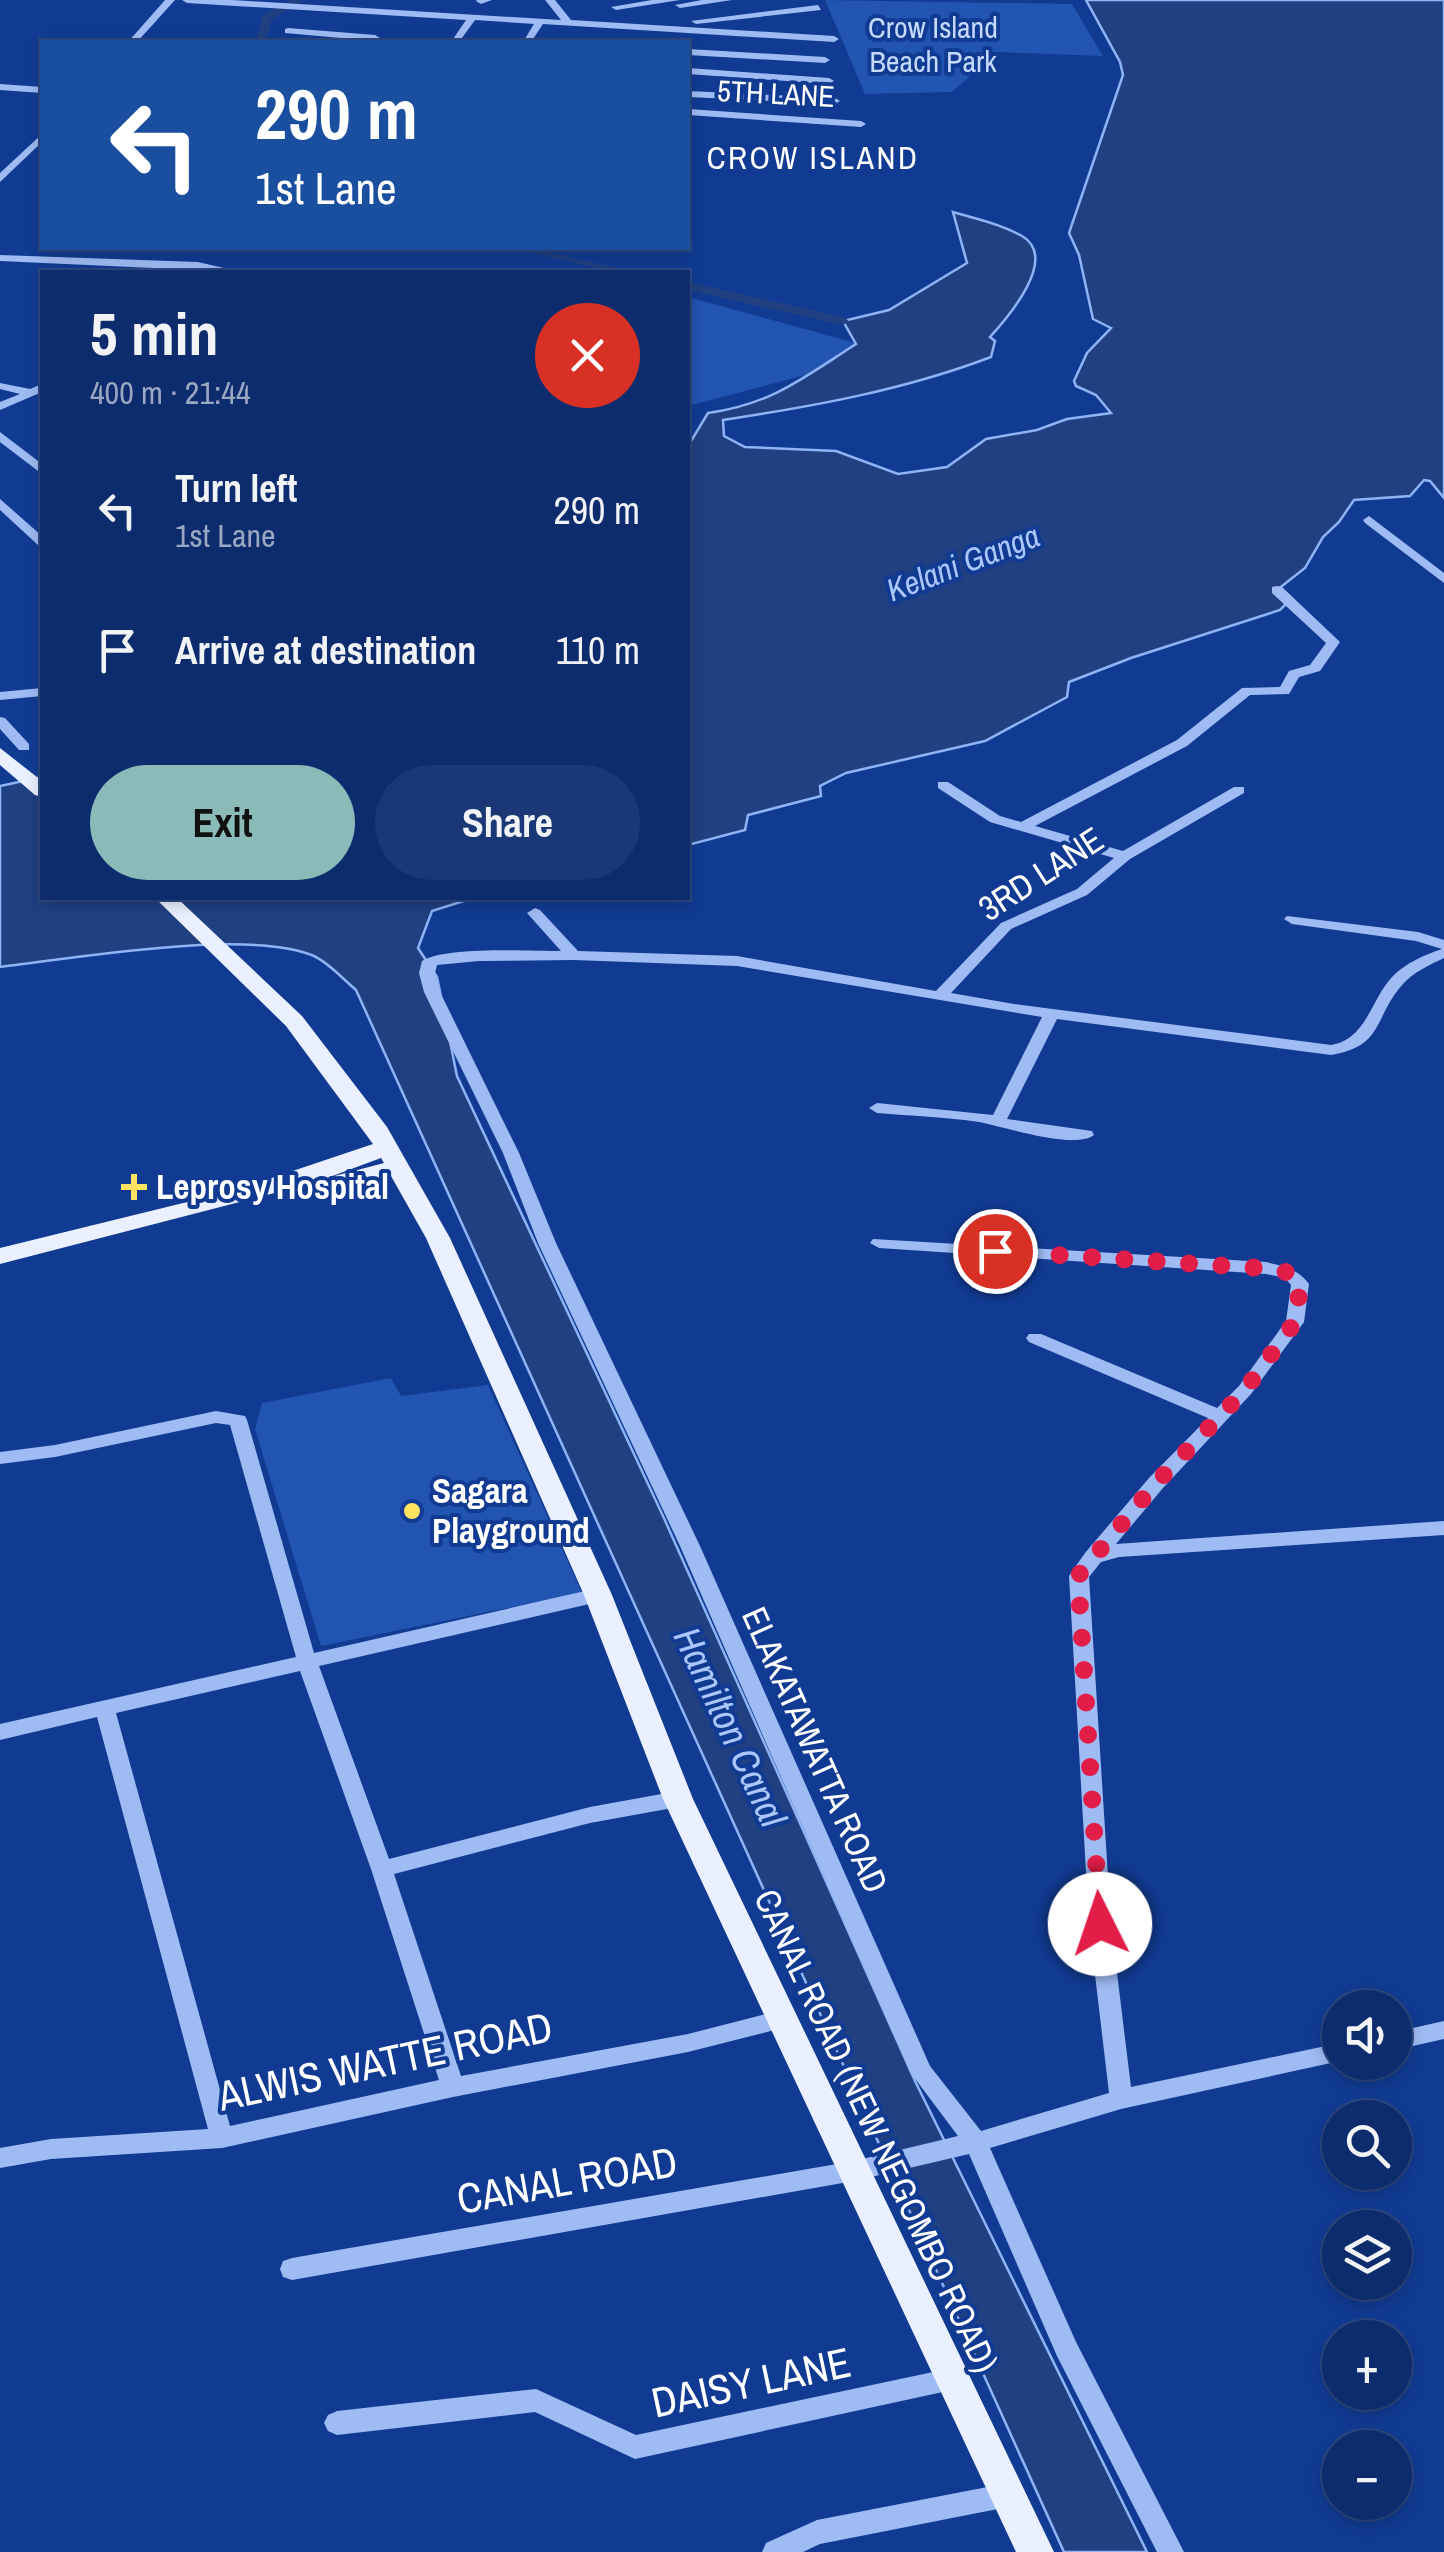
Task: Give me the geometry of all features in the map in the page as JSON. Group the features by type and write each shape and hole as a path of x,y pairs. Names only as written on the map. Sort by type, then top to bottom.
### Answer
{"main road":[{"path":"8,761 40,789"},
{"name":"CANAL ROAD (NEW NEGOMBO ROAD)","path":"167,900 294,1021 394,1156 438,1238 598,1595 678,1799 1035,2552"},
{"path":"0,1256 221,1200 347,1182 394,1156"}],"street":[{"path":"134,40 170,0"},
{"path":"187,0 834,39 828,28"},
{"path":"298,8 316,0"},
{"path":"483,0 495,20"},
{"path":"551,0 570,25"},
{"path":"613,3 727,0"},
{"path":"677,2 704,33"},
{"path":"613,3 636,29"},
{"path":"696,22 818,8"},
{"path":"288,31 373,40 394,14"},
{"path":"456,40 471,19"},
{"path":"528,40 540,23"},
{"path":"632,40 636,29"},
{"path":"672,40 678,31"},
{"path":"690,52 825,60"},
{"path":"690,72 829,82"},
{"path":"0,87 40,90"},
{"path":"690,94 836,101"},
{"name":"5TH LANE","path":"690,112 861,124"},
{"path":"0,179 40,138"},
{"path":"0,258 198,264 226,270"},
{"path":"0,386 39,391"},
{"path":"0,406 39,391"},
{"path":"0,436 40,468"},
{"path":"0,503 40,540"},
{"path":"1369,520 1444,579"},
{"path":"1024,826 1182,743 1247,691 1284,691 1294,674 1315,668 1333,642 1277,590"},
{"path":"0,696 40,692"},
{"path":"0,721 24,748"},
{"path":"943,784 985,814 1125,856"},
{"name":"3RD LANE","path":"940,996 1006,926 1082,892 1125,856 1239,790"},
{"path":"535,913 574,955 737,960 1052,1014 1340,1050 1361,1041 1400,976 1444,953"},
{"path":"1292,919 1444,945"},
{"name":"ELAKATAWATTA ROAD","path":"574,955 430,961 426,972 690,1546 921,2072 976,2142 1066,2348 1171,2552"},
{"path":"998,1121 1052,1014"},
{"path":"877,1108 1086,1135"},
{"path":"879,1244 1266,1268 1292,1274 1300,1288 1295,1322 1245,1390 1218,1414 1078,1576 1100,1924 1121,2099"},
{"path":"1035,1338 1218,1414"},
{"path":"0,1458 216,1417 238,1420 307,1662 382,1869 453,2086"},
{"path":"1090,1559 1138,1548 1444,1528"},
{"path":"0,1732 598,1595"},
{"path":"105,1710 222,2138"},
{"path":"382,1869 590,1815 678,1799"},
{"name":"ALWIS WATTE ROAD","path":"0,2158 51,2149 222,2138 453,2086 688,2043 782,2019"},
{"path":"1412,2037 1444,2030"},
{"name":"CANAL ROAD","path":"292,2269 854,2171 976,2142 1121,2099 1322,2056"},
{"name":"DAISY LANE","path":"337,2423 536,2400 635,2447 952,2379"},
{"path":"775,2552 818,2532 1008,2495"}],"green space":[{"name":"Crow Island Beach Park","path":"825,0 1072,4 1103,56 997,52 952,92 865,94"},
{"path":"690,298 856,343 809,374 690,405"},
{"name":"Sagara Playground","path":"391,1378 401,1396 488,1385 582,1593 321,1646 255,1429 262,1403"}],"water":[{"name":"Kelani Ganga","path":"1086,0 1444,0 1444,498 1430,481 1424,480 1410,496 1354,500 1323,537 1305,568 1277,590 1288,602 1280,610 1069,682 1067,697 985,741 846,773 820,786 821,796 748,815 745,830 690,844 690,443 708,413 769,396 856,344 843,321 889,310 967,263 953,212 997,225 1022,236 1032,246 1033,272 1018,302 990,337 995,341 991,357 859,396 723,420 724,436 745,447 836,451 898,474 947,467 986,439 1037,430 1067,419 1111,413 1096,395 1076,386 1074,381 1087,353 1111,328 1093,319 1079,255 1069,233 1123,75 1120,62"},
{"name":"Hamilton Canal","path":"40,777 40,900 467,900 432,911 418,948 437,977 457,1076 663,1516 915,2081 1147,2552 1064,2552 356,990 314,956 285,948 248,945 115,952 0,967 0,786"}],"waterway":[{"path":"261,40 266,18 299,0"},
{"path":"526,250 619,270"},
{"path":"690,286 843,321"}],"place":[{"name":"Leprosy Hospital","path":"134,1187"},
{"name":"Sagara Playground","path":"412,1511"}],"district":[{"name":"CROW ISLAND","path":"813,158"}],"route":[{"path":"995,1251 1276,1269 1292,1274 1300,1284 1295,1322 1245,1390 1156,1483 1078,1576 1100,1924"}]}
